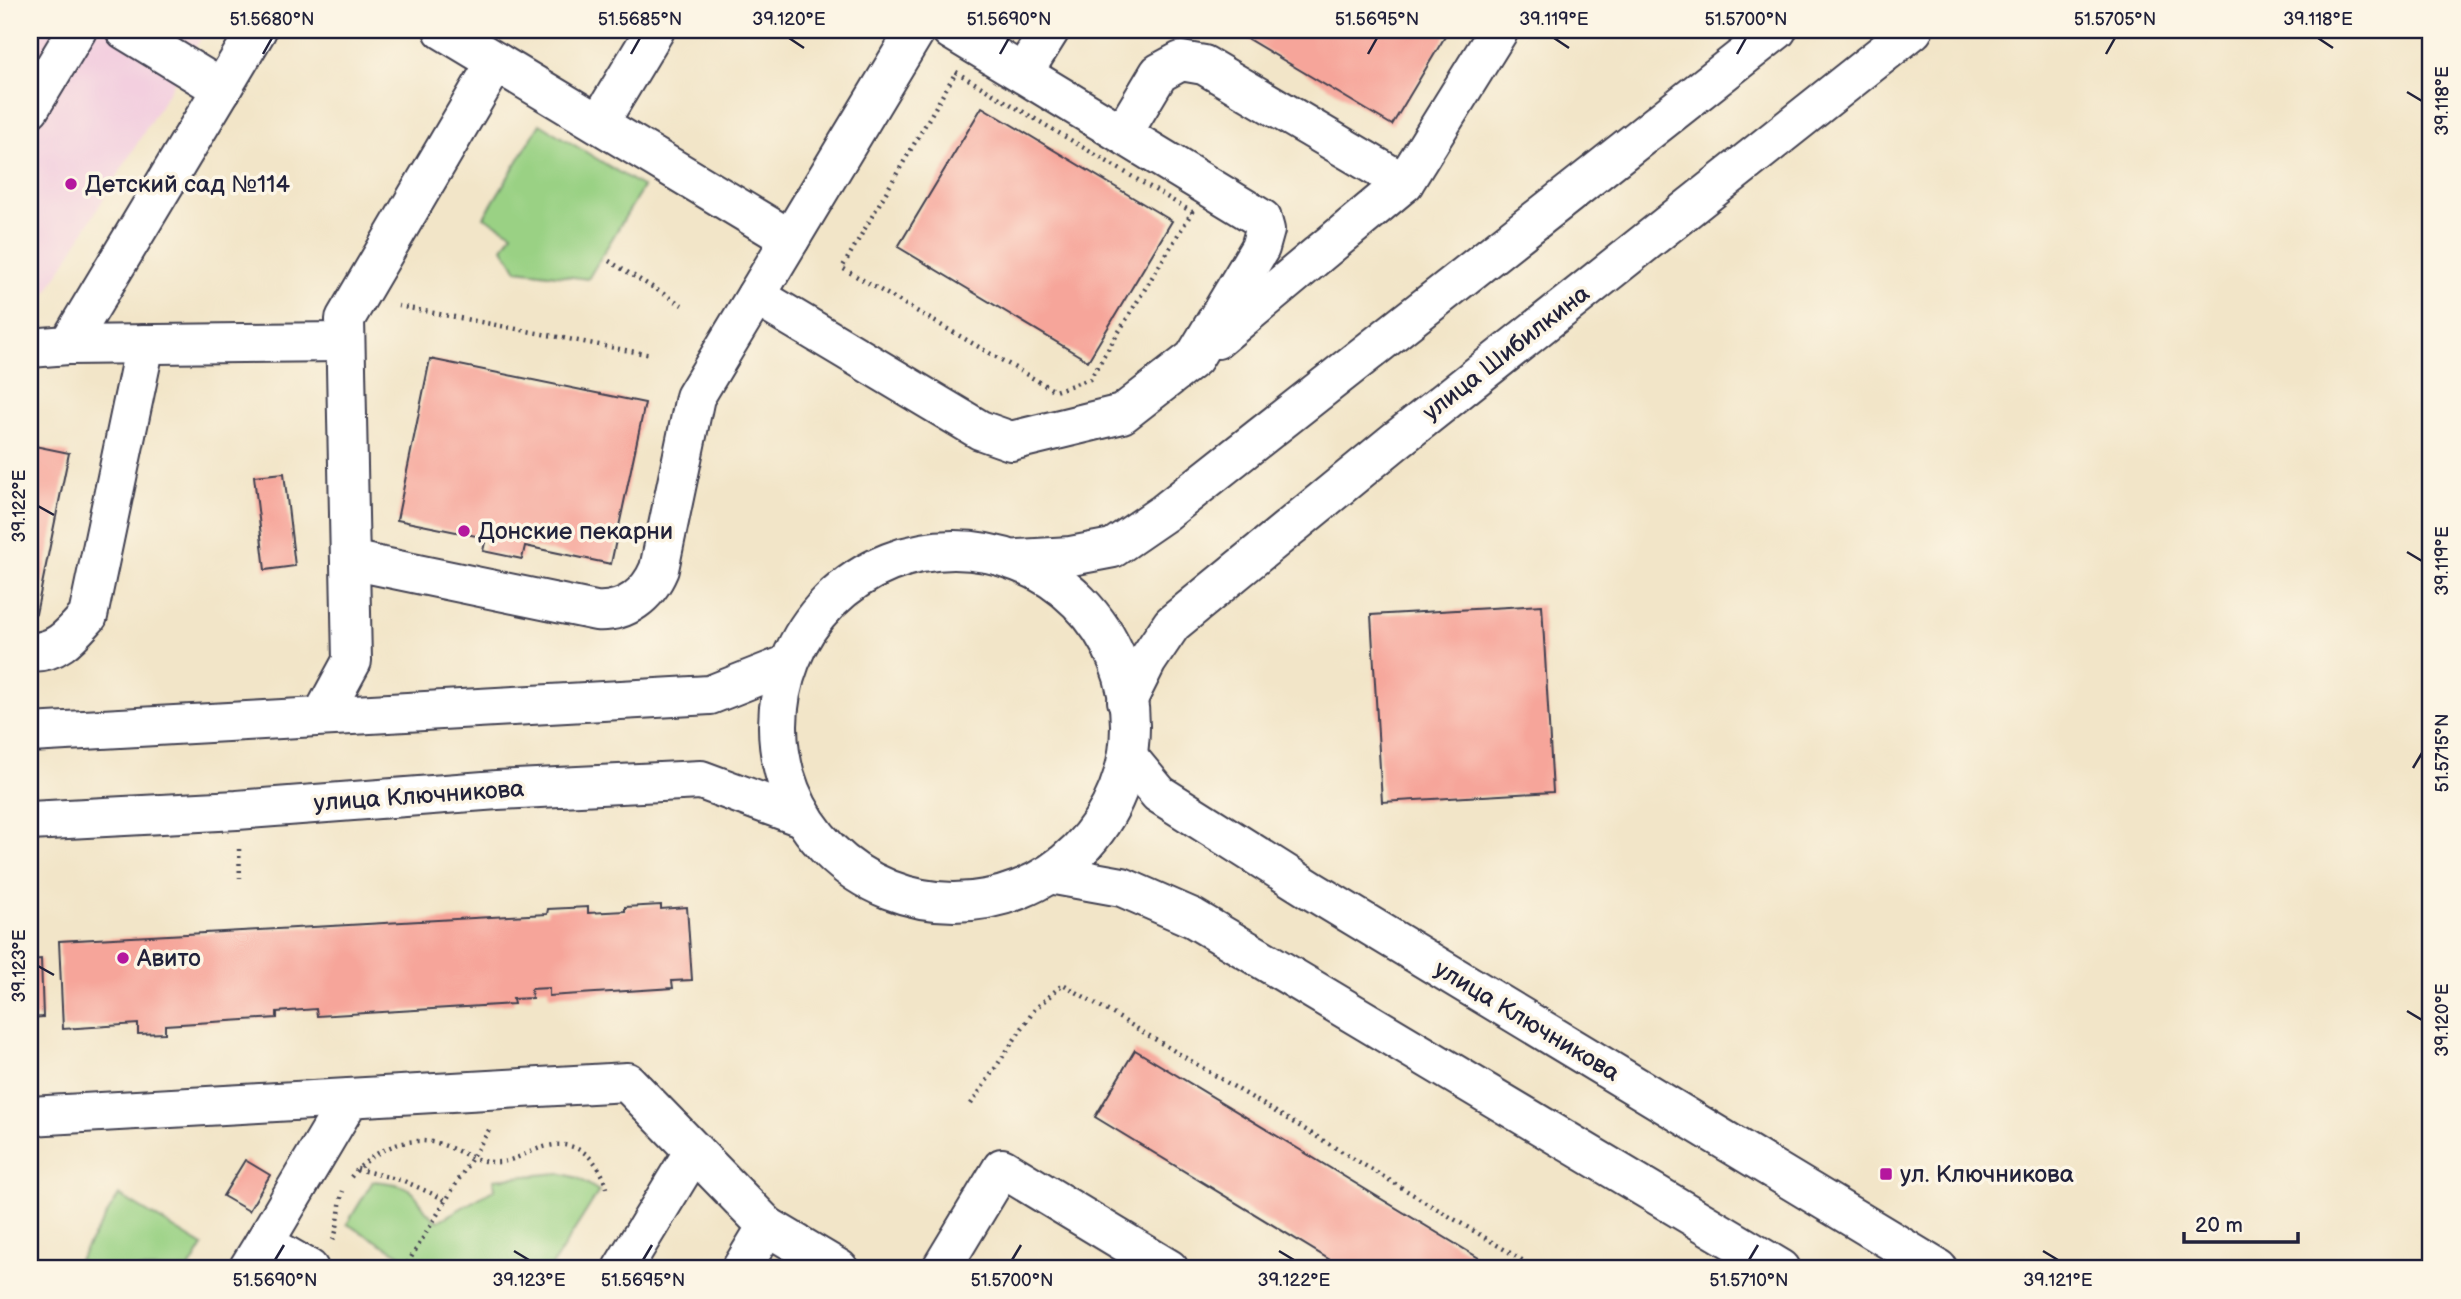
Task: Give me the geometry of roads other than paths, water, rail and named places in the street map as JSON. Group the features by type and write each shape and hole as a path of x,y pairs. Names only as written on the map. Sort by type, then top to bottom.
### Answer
{"street":[{"path":"30,108 77,30"},
{"path":"125,30 222,89"},
{"path":"68,345 257,30"},
{"path":"443,30 790,239"},
{"path":"599,124 655,30"},
{"path":"350,560 596,611 612,612 625,607 653,584 659,569 695,397 916,30"},
{"path":"951,30 1262,219 1265,230 1261,248 1194,358"},
{"path":"1023,73 1050,30"},
{"path":"756,296 980,430 1011,441 1122,414 1194,358 1404,183 1499,30"},
{"path":"1019,559 1071,556 1112,548 1164,513 1777,30"},
{"name":"улица Шибилкина","path":"1127,701 1147,661 1172,624 1405,433 1913,30"},
{"path":"1123,133 1159,73 1181,61 1204,65 1404,183"},
{"path":"322,716 352,661 343,342 345,320 355,297 496,62"},
{"path":"30,348 68,345 343,342"},
{"path":"30,652 54,649 69,638 88,616 145,344"},
{"path":"1055,875 1105,810 1129,758 1124,677 1114,646 1100,621 1073,592 1019,559 1000,553 956,550 905,556 860,578 814,620 786,665 777,730 789,786 801,817 833,859 874,884 918,900 970,902 1055,875 1122,887 1193,918 1420,1056 1781,1269"},
{"path":"352,661 396,712"},
{"path":"30,733 710,695 786,665"},
{"name":"улица Ключникова","path":"1129,758 1159,794 1311,890 1938,1269"},
{"name":"улица Ключникова","path":"30,821 237,810 497,790 701,780 801,817"},
{"path":"30,1116 627,1082 767,1226 839,1269"},
{"path":"309,1269 256,1256 350,1098"},
{"path":"622,1269 694,1151"},
{"path":"941,1269 1002,1168 1169,1269"},
{"path":"741,1269 767,1226"}],"place":[{"name":"Детский сад №114","path":"71,184"},
{"name":"Донские пекарни","path":"464,531"},
{"name":"Авито","path":"123,958"},
{"name":"ул. Ключникова","path":"1886,1174"}]}
